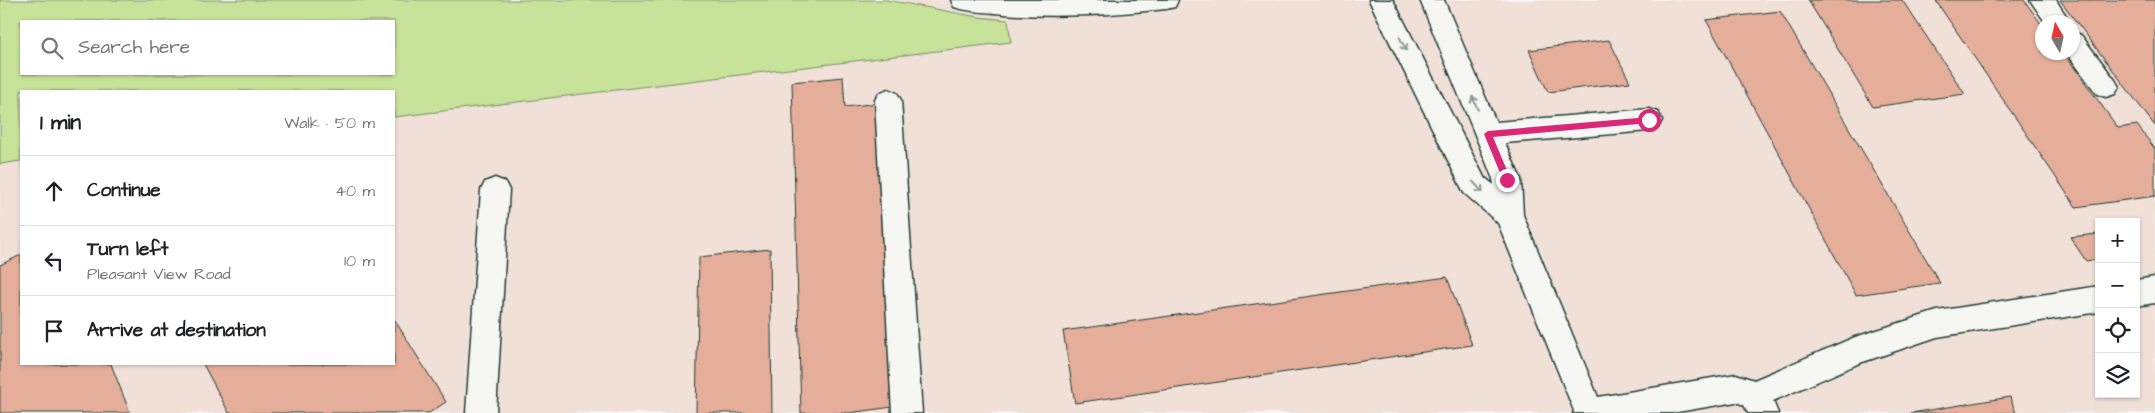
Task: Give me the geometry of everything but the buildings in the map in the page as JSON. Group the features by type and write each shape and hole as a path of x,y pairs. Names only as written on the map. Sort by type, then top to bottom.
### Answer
{"street":[{"path":"963,0 1024,6 1111,6 1166,0"},
{"path":"1381,0 1474,185 1509,215"},
{"path":"1432,0 1507,180 1509,215 1590,413 1736,388 1759,403 1855,351 1937,324 2095,300"},
{"path":"2042,0 2053,15"},
{"path":"2080,53 2106,87"},
{"path":"888,100 907,413"},
{"path":"1488,134 1649,120"},
{"path":"481,413 496,190"},
{"path":"2140,292 2155,290"}],"shaded area":[{"path":"599,0 2155,0 2155,413 0,413 0,155 20,142 20,365 395,365 395,74"}],"green space":[{"path":"0,0 887,0 978,17 1008,20 1011,42 395,117 395,90 20,90 20,161 0,164"}],"route":[{"path":"1507,180 1488,134 1649,120"}]}
